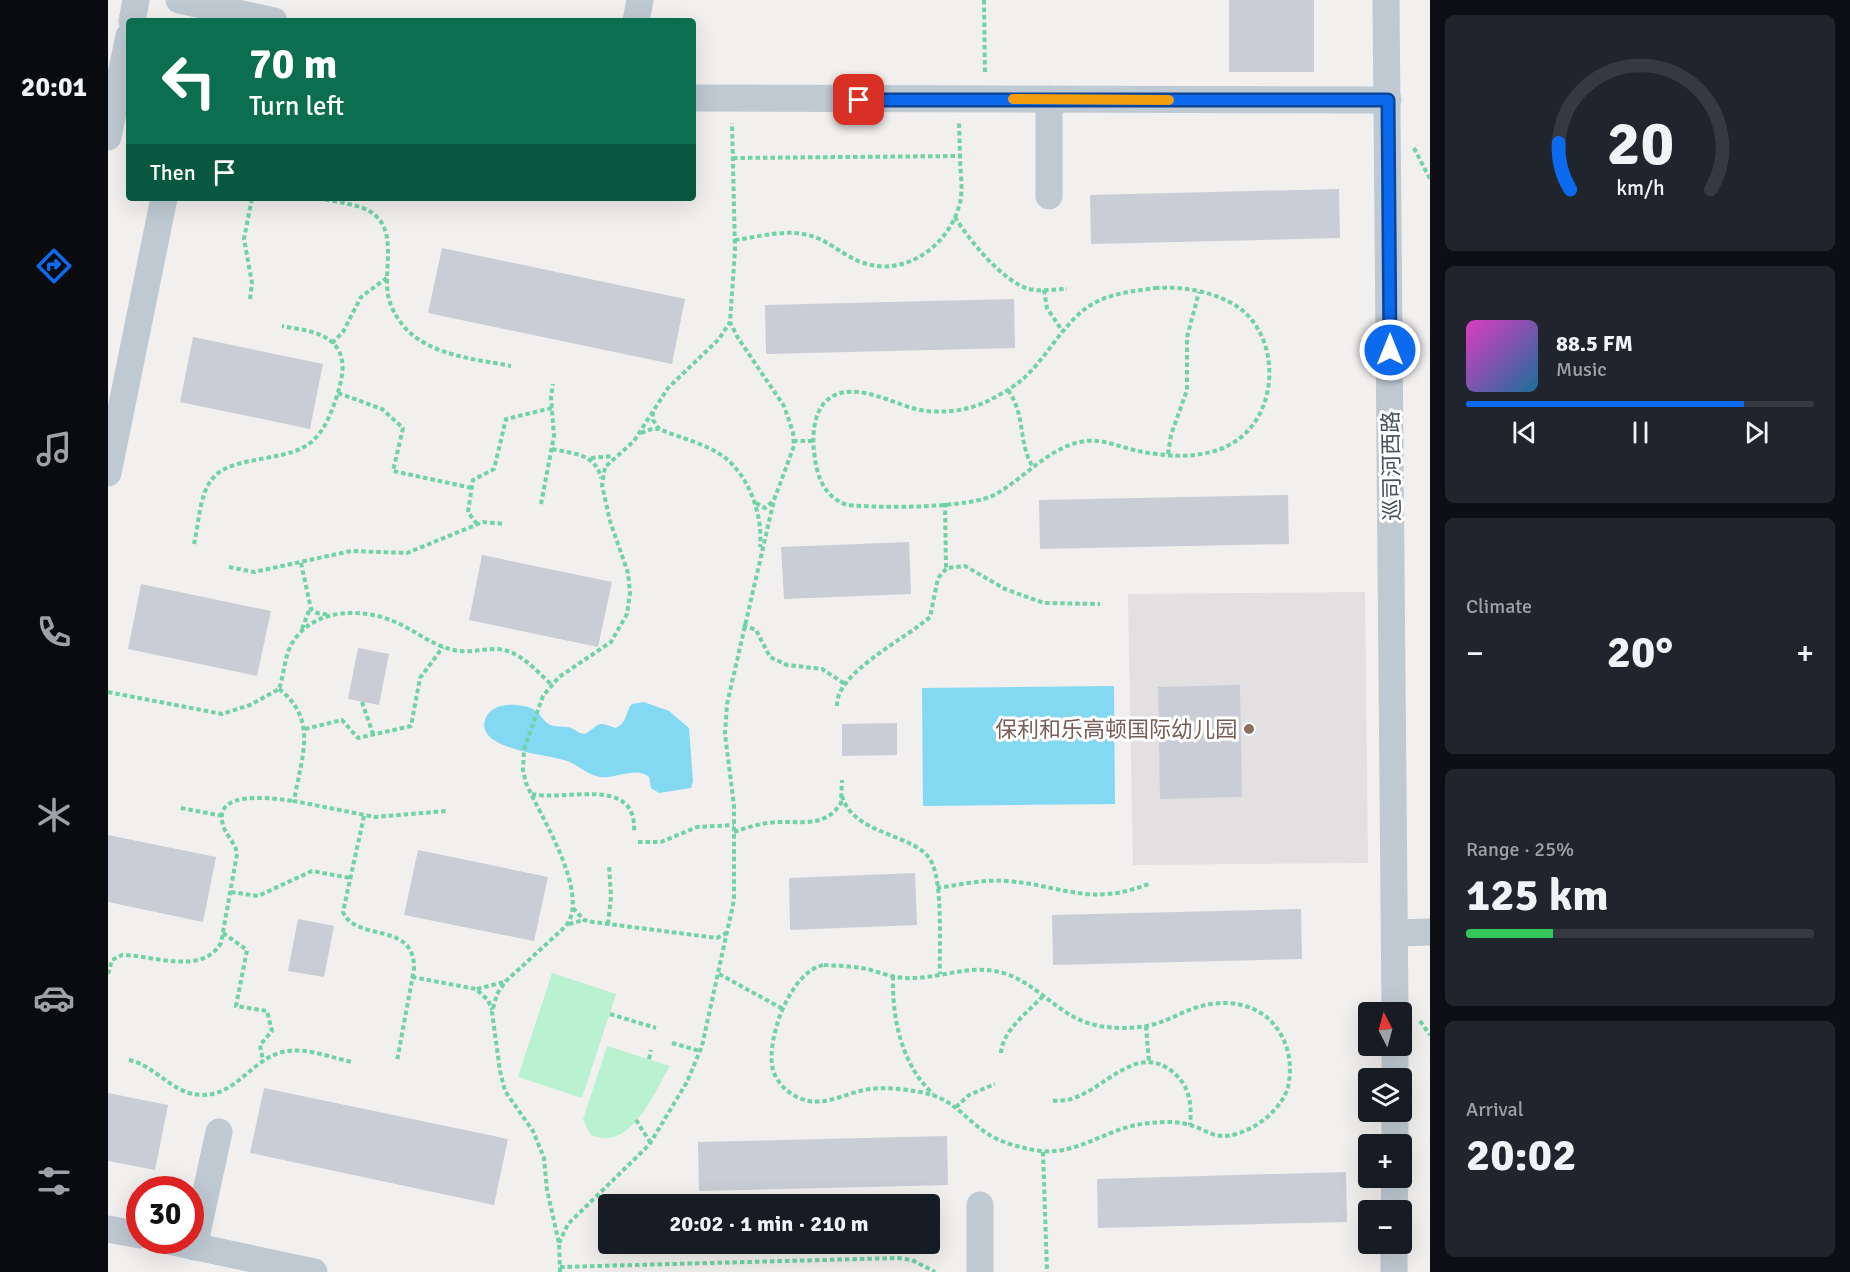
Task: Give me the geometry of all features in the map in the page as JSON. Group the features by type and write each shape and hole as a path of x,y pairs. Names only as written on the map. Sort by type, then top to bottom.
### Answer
{"street":[{"path":"133,18 136,0"},
{"path":"637,18 640,0"},
{"name":"巡司河西路","path":"1386,0 1395,1002"},
{"path":"194,9 254,18"},
{"path":"108,137 126,50"},
{"path":"696,98 1388,100"},
{"path":"1049,99 1049,196"},
{"path":"108,473 163,201"},
{"path":"1396,933 1430,932"},
{"path":"204,1201 219,1132"},
{"path":"980,1205 980,1272"},
{"path":"108,1229 126,1232"},
{"path":"204,1250 280,1269 314,1272"},
{"path":"1394,1254 1394,1272"}],"path":[{"path":"735,240 785,233 807,234 830,244 854,259 886,267 924,255 943,237 954,217 961,194 960,156 972,99 984,0"},
{"path":"640,434 668,388 719,339 730,322 735,240 732,100"},
{"path":"733,158 960,156"},
{"path":"250,299 252,278 244,239 251,201"},
{"path":"332,201 363,208 375,216 388,241 388,296 397,317 418,339 452,354 511,366"},
{"path":"954,217 980,251 1018,284 1027,288 1044,290 1067,289"},
{"path":"332,343 344,332 361,297 388,277"},
{"path":"1167,287 1199,292 1230,303 1254,323 1266,352 1269,383 1265,403 1255,422 1233,443 1205,453 1142,452 1104,441 1088,441 1062,448 988,497 945,503 867,507 840,502 829,494 821,481 812,429 817,413 828,400 841,393 858,392 920,409 945,412 973,407 1008,390 1030,372 1063,332 1084,310 1110,296 1167,287"},
{"path":"1044,290 1047,308 1063,332"},
{"path":"1168,454 1171,435 1187,390 1187,337 1199,292"},
{"path":"559,1243 568,1224 651,1143 687,1082 700,1051 734,900 734,825 725,734 730,682 774,500 790,460 793,441 790,419 784,406 738,338 730,322"},
{"path":"194,544 206,492 213,477 236,464 291,453 308,446 324,428 338,393 342,376 341,359 332,343 320,334 282,326"},
{"path":"541,504 555,431 552,408 553,384"},
{"path":"1008,390 1019,407 1028,458 1033,467"},
{"path":"338,393 382,409 403,428 393,471 472,488"},
{"path":"477,524 468,512 473,480 494,469 506,419 552,408"},
{"path":"654,408 653,420 659,429"},
{"path":"602,485 605,467 617,454 645,430 659,429 725,458 762,508 768,507 774,500"},
{"path":"793,441 813,441"},
{"path":"552,449 590,458 617,454"},
{"path":"492,1012 497,994 506,981 570,921 572,904 563,857 531,794 523,770 524,749 537,709 552,685 572,667 611,642 627,614 630,593 628,573 610,521 598,468 590,458"},
{"path":"754,500 760,528 760,556"},
{"path":"945,503 946,569"},
{"path":"229,567 254,572 351,551 393,553 415,551 477,524 490,521 505,524"},
{"path":"108,692 222,714 250,705 279,689 287,655 309,616 310,607 302,563"},
{"path":"837,706 838,693 857,671 930,617 938,578 946,569 965,566 1005,589 1044,603 1100,604"},
{"path":"310,607 317,614 375,615 404,626 443,647 460,652 508,651 519,656 552,685"},
{"path":"300,633 320,619 333,615"},
{"path":"743,625 756,630 763,648 775,660 787,665 822,669 845,684"},
{"path":"304,729 342,720 358,738 411,726 420,678 443,647"},
{"path":"279,689 295,703 304,729 305,741 294,801"},
{"path":"362,702 373,734"},
{"path":"842,780 843,796 851,814 928,856 935,871 937,888 940,974"},
{"path":"531,794 552,797 594,794 610,796 630,807 634,816 634,833"},
{"path":"108,974 112,960 122,955 184,962 201,960 218,948 223,933 237,854 236,846 224,828 223,816 226,808 240,799 260,796 364,816 447,811"},
{"path":"734,832 776,822 808,824 816,822 837,808 843,796"},
{"path":"181,808 223,816"},
{"path":"364,816 344,906 345,917 353,924 389,934 404,944 413,957 412,977 397,1060"},
{"path":"638,842 661,842 697,827 734,825"},
{"path":"608,924 609,865"},
{"path":"231,892 258,896 282,888 302,874 312,871 350,878"},
{"path":"937,888 1004,880 1067,893 1105,895 1123,893 1151,883"},
{"path":"572,904 584,920"},
{"path":"566,926 584,920 717,938 723,942 724,950"},
{"path":"717,938 728,932"},
{"path":"223,933 247,950 236,1006 267,1011 272,1031 260,1045 263,1061"},
{"path":"815,967 865,969 893,976 911,978 970,969 995,971 1027,984 1065,1013 1094,1025 1128,1028 1146,1026 1204,1005 1234,1003 1258,1010 1269,1017 1284,1038 1290,1065 1287,1091 1263,1121 1243,1132 1223,1137 1212,1136 1190,1125 1161,1122 1135,1124 1075,1148 1043,1152 1010,1144 990,1136 956,1107 935,1095 896,1089 870,1089 835,1100 813,1103 793,1095 778,1081 772,1064 773,1044 783,1009 800,977 815,967"},
{"path":"719,974 783,1009"},
{"path":"893,976 893,1006 897,1030 915,1069 935,1095"},
{"path":"412,977 476,989 498,985 506,981"},
{"path":"476,989 488,1000 492,1012 502,1082 510,1100 533,1131 542,1150 559,1243 560,1270 898,1258 912,1260 935,1272"},
{"path":"1001,1053 1001,1045 1008,1034 1042,997"},
{"path":"610,1014 656,1028"},
{"path":"1146,1026 1149,1062"},
{"path":"672,1043 700,1051"},
{"path":"649,1059 651,1050"},
{"path":"129,1060 145,1065 179,1090 206,1095 224,1091 263,1061 288,1051 352,1062"},
{"path":"1053,1101 1071,1099 1124,1067 1149,1062 1166,1067 1184,1086 1190,1101 1190,1125"},
{"path":"956,1107 969,1095 995,1084"},
{"path":"636,1120 651,1143"},
{"path":"1043,1152 1047,1272"}],"shaded area":[{"name":"保利和乐高顿国际幼儿园","path":"1365,592 1368,863 1133,865 1128,594"}],"green space":[{"path":"552,973 616,994 582,1098 518,1077"},
{"path":"607,1046 670,1066 639,1118 629,1129 617,1136 604,1138 590,1134 583,1119"}],"water":[{"path":"1114,686 1115,804 923,806 922,688"},
{"path":"644,702 669,711 689,728 693,781 691,788 659,793 651,788 649,777 644,774 596,776 567,761 502,744 491,738 485,730 485,720 493,709 513,705 533,709 550,725 570,728 585,734 599,724 616,728 620,726 632,704"}],"building":[{"path":"1229,0 1314,0 1314,72 1229,72"},
{"path":"1339,189 1340,238 1091,244 1090,195"},
{"path":"442,248 685,299 672,364 428,313"},
{"path":"1014,299 1015,348 766,354 765,305"},
{"path":"193,337 323,364 310,429 180,402"},
{"path":"1288,495 1289,544 1040,549 1039,500"},
{"path":"909,542 911,594 784,599 781,547"},
{"path":"482,555 612,582 598,647 469,620"},
{"path":"141,584 271,611 257,676 128,649"},
{"path":"358,648 389,654 379,705 348,699"},
{"path":"1240,685 1242,797 1160,799 1158,687"},
{"path":"897,723 897,755 842,756 842,724"},
{"path":"108,835 216,857 203,922 108,902"},
{"path":"418,850 548,877 534,941 404,915"},
{"path":"915,873 917,925 790,930 789,878"},
{"path":"1301,909 1302,959 1053,965 1052,915"},
{"path":"298,919 334,926 324,977 288,971"},
{"path":"264,1088 508,1139 494,1205 250,1153"},
{"path":"108,1093 168,1105 155,1170 108,1161"},
{"path":"947,1136 948,1185 699,1191 698,1142"},
{"path":"1346,1172 1347,1222 1098,1228 1097,1179"}],"slow traffic":[{"path":"1013,99 1169,100"}],"place":[{"name":"保利和乐高顿国际幼儿园","path":"1249,729"}],"route":[{"path":"859,100 1388,100 1390,350"}]}
